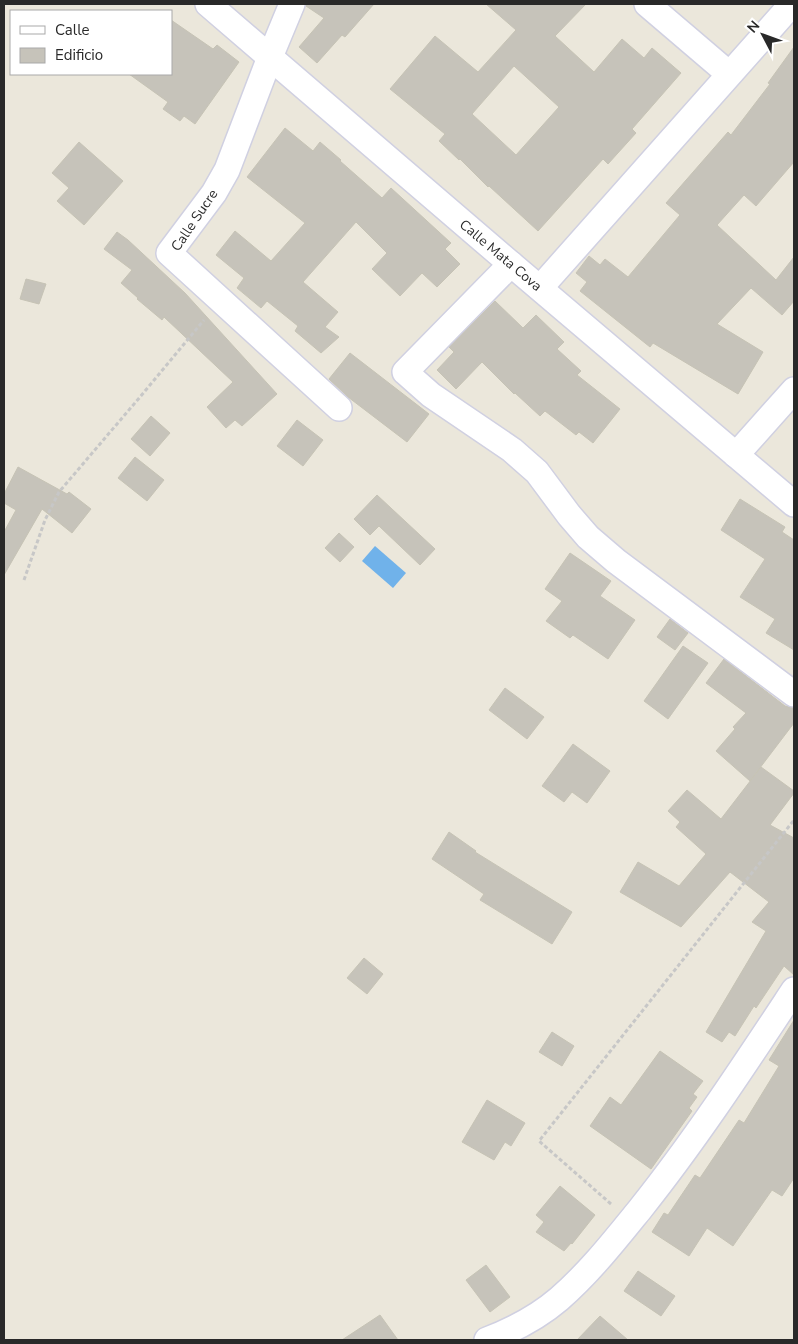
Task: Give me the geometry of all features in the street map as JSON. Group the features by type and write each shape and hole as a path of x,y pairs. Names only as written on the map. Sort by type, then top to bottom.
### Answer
{"street":[{"name":"Calle Mata Cova","path":"208,4 794,504"},
{"name":"Calle Sucre","path":"292,4 227,170 214,193 169,253 339,408"},
{"path":"647,4 729,74"},
{"path":"540,288 792,4"},
{"path":"511,264 405,372 431,395 512,450 537,472 588,537 616,561 794,694"},
{"path":"736,455 794,390"},
{"path":"487,1340 530,1320 559,1299 586,1273 662,1181 794,990"}],"path":[{"path":"24,580 45,520 59,492 220,300"},
{"path":"631,1220 539,1141 794,820"}],"water":[{"path":"375,546 406,573 393,588 362,561"}],"building":[{"path":"306,4 374,4 345,37 342,35 317,63 299,47 324,18 306,6"},
{"path":"486,4 586,4 555,36 594,72 622,39 644,58 652,48 681,73 632,129 636,133 608,164 603,159 538,231 439,141 445,134 390,89 435,36 478,72 516,30","holes":["514,66 559,107 516,155 472,114"]},
{"path":"172,21 213,49 217,45 239,62 195,124 184,116 180,121 163,109 168,102 130,75 172,75"},
{"path":"794,47 794,162 756,206 744,195 717,225 776,280 794,257 794,301 782,315 751,288 717,324 763,352 738,394 653,343 650,347 580,291 587,282 576,273 589,256 600,265 605,259 628,277 680,215 666,203 728,132 731,135 770,84 768,83"},
{"path":"285,128 313,151 320,142 382,198 391,188 451,243 445,249 460,264 437,287 422,273 400,296 372,269 387,253 356,222 303,282 338,312 325,327 339,337 321,353 295,331 298,326 267,301 261,308 237,288 244,278 216,255 235,231 271,261 305,223 247,177"},
{"path":"79,142 123,181 84,225 57,201 69,188 52,173"},
{"path":"117,232 185,293 277,394 242,426 235,420 226,428 207,407 233,382 164,317 162,320 121,283 132,270 104,249"},
{"path":"26,279 46,284 39,304 20,299"},
{"path":"495,301 523,328 536,315 564,342 557,349 581,371 577,375 620,409 593,443 579,432 576,435 545,411 540,416 514,394 482,362 456,389 437,370 454,352 449,347"},
{"path":"350,353 429,414 407,442 348,397 329,379"},
{"path":"151,416 170,433 150,456 131,439"},
{"path":"297,420 323,440 303,466 277,446"},
{"path":"135,457 164,480 147,501 118,478"},
{"path":"18,467 67,494 69,492 91,509 72,533 42,509 4,575 4,532 16,510 4,503 4,494"},
{"path":"377,495 435,549 420,565 379,526 370,535 354,519"},
{"path":"740,499 785,527 782,532 794,540 794,650 766,633 775,619 740,597 765,559 721,530"},
{"path":"339,533 354,547 340,562 325,548"},
{"path":"570,553 611,581 600,596 635,620 608,659 573,635 570,638 546,621 562,601 545,589"},
{"path":"670,619 688,633 675,650 657,637"},
{"path":"683,646 708,663 668,719 644,701"},
{"path":"724,659 785,706 794,708 794,723 750,781 716,751 735,729 733,727 746,713 706,683"},
{"path":"505,688 544,717 527,739 489,710"},
{"path":"573,744 610,771 587,803 572,792 564,802 542,786"},
{"path":"761,767 794,791 770,825 794,838 794,975 784,966 756,1008 754,1006 735,1036 729,1032 722,1042 706,1032 766,931 752,922 769,902 730,872 681,927 620,892 638,862 679,886 706,854 676,827 680,822 668,811 687,790 721,819"},
{"path":"449,832 475,852 572,912 552,944 480,900 484,894 432,859"},
{"path":"364,958 383,974 367,994 347,978"},
{"path":"794,1020 794,1178 782,1196 772,1190 733,1246 707,1228 689,1256 652,1232 664,1213 668,1215 695,1175 700,1178 739,1120 744,1123 779,1066 769,1060"},
{"path":"552,1032 574,1046 562,1066 539,1052"},
{"path":"660,1051 703,1081 693,1094 697,1097 689,1108 692,1111 651,1169 590,1126 610,1097 621,1105"},
{"path":"487,1100 525,1123 511,1146 505,1142 494,1160 462,1142"},
{"path":"560,1186 595,1215 564,1251 536,1232 544,1222 536,1215"},
{"path":"486,1265 510,1297 490,1312 466,1280"},
{"path":"638,1271 675,1296 661,1316 624,1291"},
{"path":"380,1315 398,1340 342,1340"},
{"path":"600,1316 628,1340 577,1340"}]}
